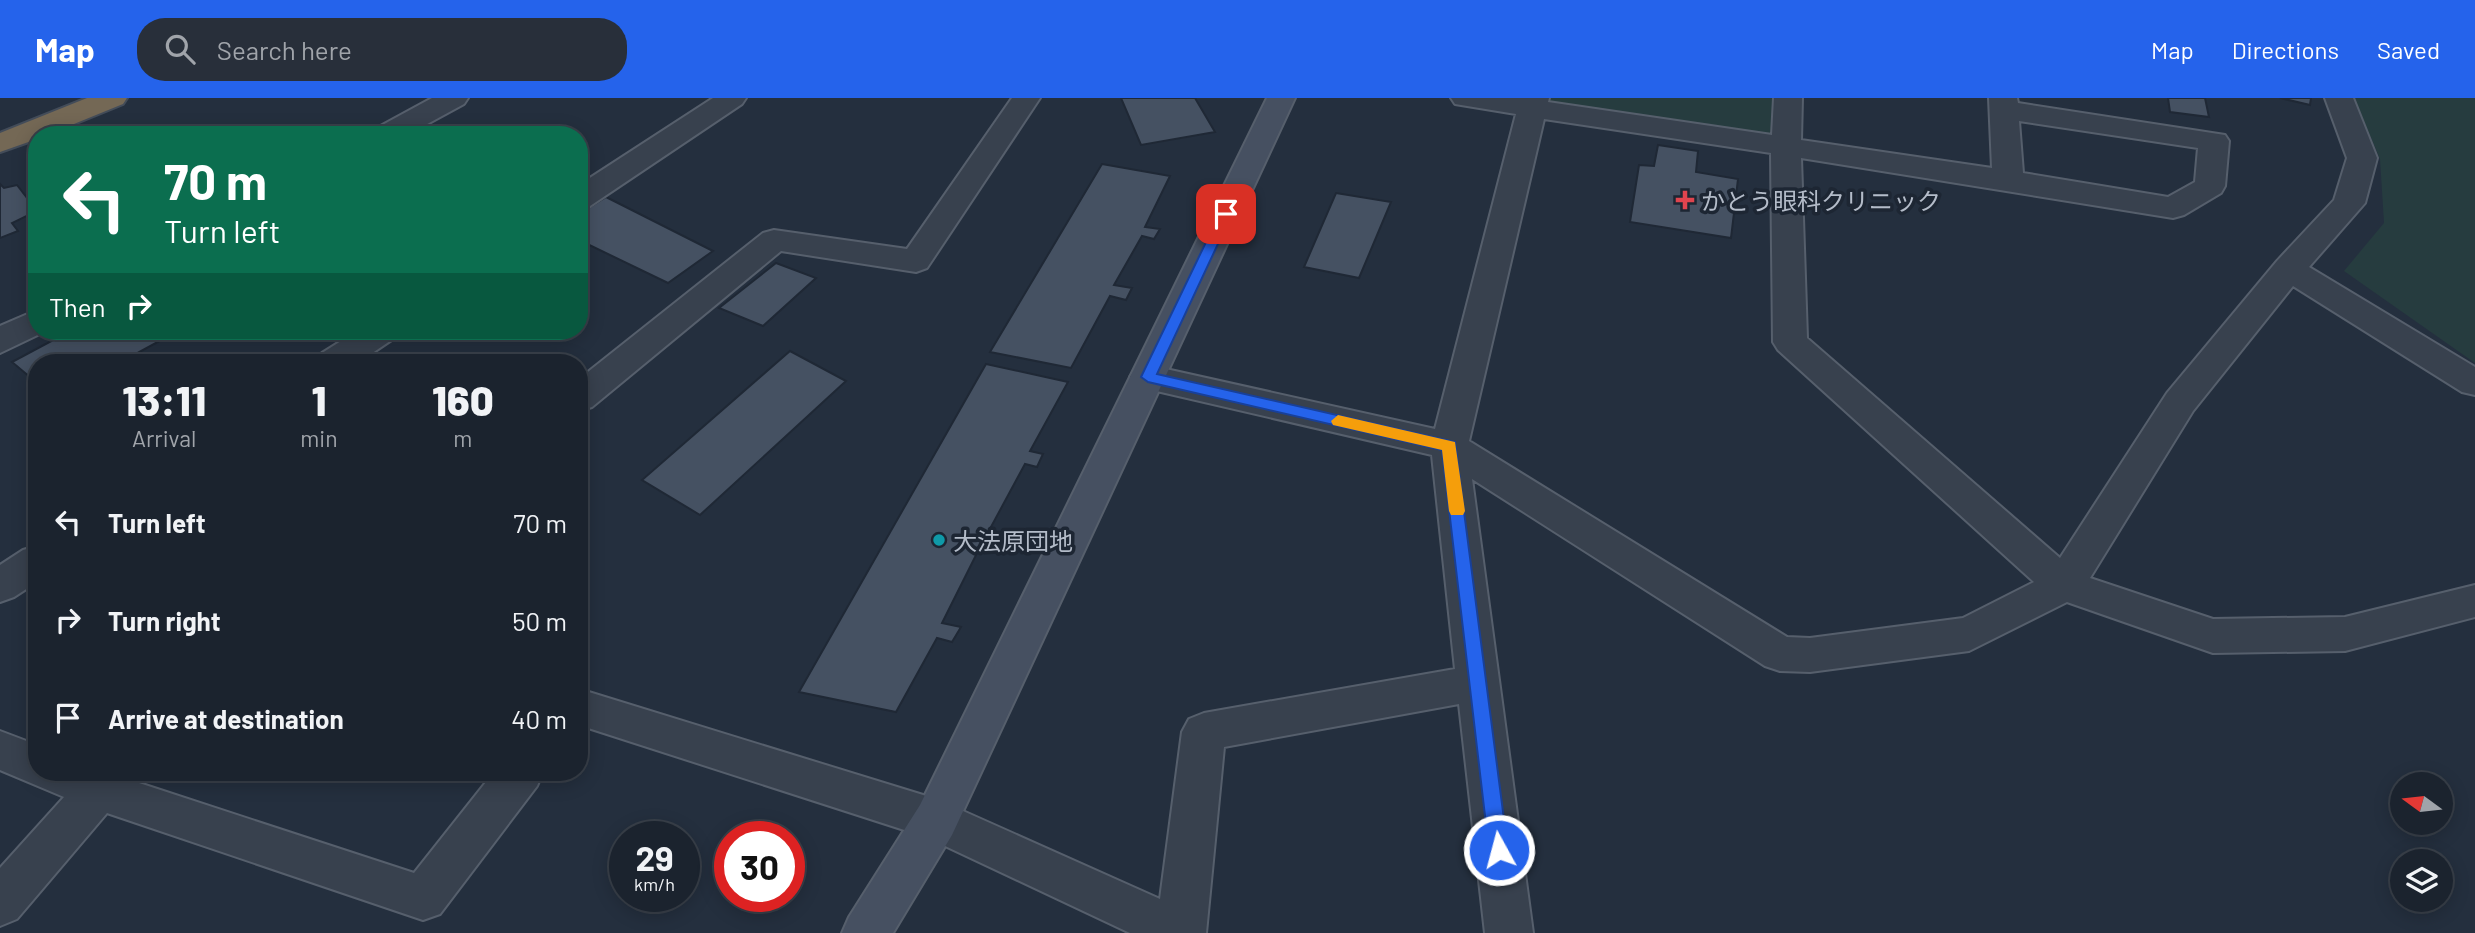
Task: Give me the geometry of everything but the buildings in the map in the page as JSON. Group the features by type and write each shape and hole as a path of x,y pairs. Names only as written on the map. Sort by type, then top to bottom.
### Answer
{"highway":[{"path":"0,119 52,98"},
{"path":"43,126 113,98"},
{"path":"0,143 28,132"}],"street":[{"path":"402,126 454,98"},
{"path":"588,193 732,98"},
{"path":"588,391 774,240 916,261 1026,98"},
{"path":"866,933 936,820 1281,98"},
{"path":"1465,98 1534,103 1786,147 2173,208 2210,186 2214,141 2004,104 2008,180"},
{"path":"1788,98 1786,147 1790,342 2064,585 2213,636 2345,634 2475,601"},
{"path":"1148,377 1449,446 1780,654 1810,655 1969,634 2064,585 2180,402 2289,270 2349,203 2362,158 2339,98"},
{"path":"1509,933 1449,446 1534,103"},
{"path":"2289,270 2475,383"},
{"path":"0,341 28,326"},
{"path":"346,354 367,340"},
{"path":"0,586 28,567"},
{"path":"588,710 936,820 1181,932 1204,732 1478,683"},
{"path":"0,750 28,761"},
{"path":"0,903 110,781 424,898 514,781"}],"green space":[{"path":"1546,98 1777,98 1776,138 1546,101"},
{"path":"2354,98 2475,98 2475,363 2344,271 2384,223 2380,159"}],"slow traffic":[{"path":"1338,421 1449,446 1457,511"}],"place":[{"name":"かとう眼科クリニック","path":"1685,200"},
{"name":"大法原団地","path":"939,540"}],"route":[{"path":"1226,214 1148,377 1449,446 1499,850"}]}
